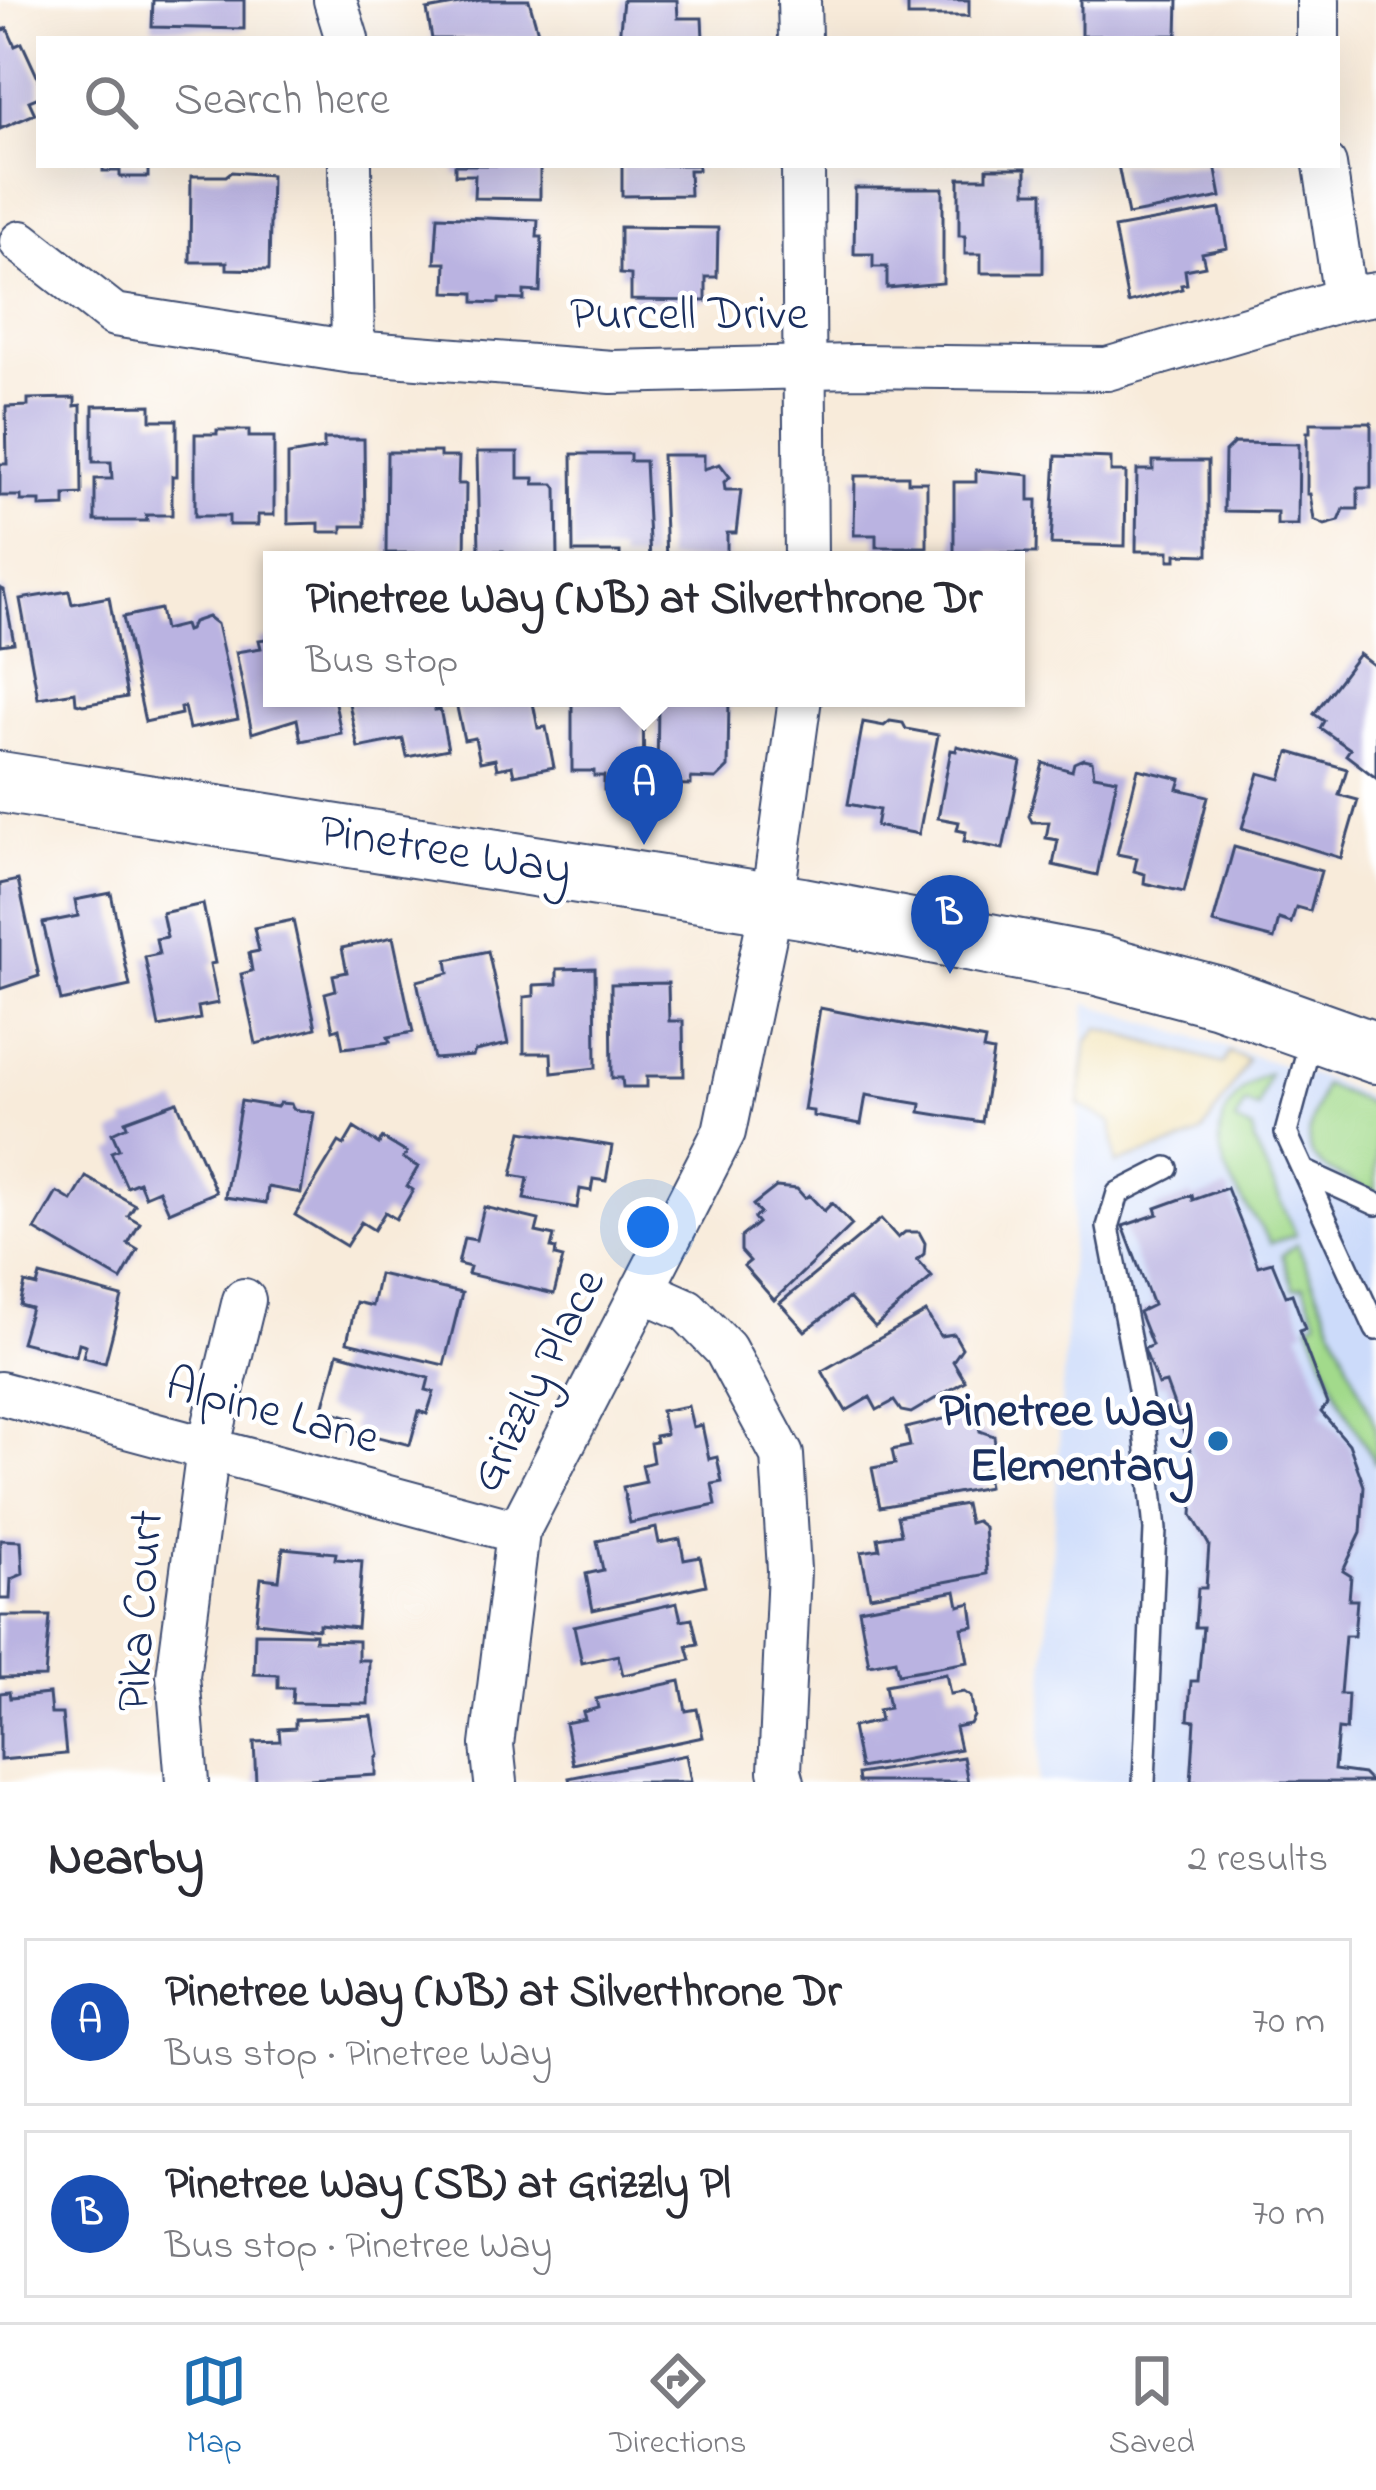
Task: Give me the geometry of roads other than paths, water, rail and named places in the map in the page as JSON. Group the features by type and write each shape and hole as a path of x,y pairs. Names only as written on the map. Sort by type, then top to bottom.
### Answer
{"street":[{"path":"335,0 346,36"},
{"path":"800,0 800,36"},
{"path":"1318,0 1318,36"},
{"path":"350,168 353,352"},
{"path":"803,168 806,551"},
{"path":"1326,168 1360,297"},
{"name":"Purcell Drive","path":"21,242 114,315 353,352 612,372 807,366 1107,368 1360,297"},
{"name":"Grizzly Place","path":"496,1782 491,1745 518,1532 724,1132 772,904 799,707"},
{"name":"Pinetree Way","path":"0,782 772,904 1098,964 1219,997 1376,1053"},
{"path":"642,1290 688,1310 725,1349 782,1455 789,1570 783,1782"},
{"name":"Pika Court","path":"187,1782 178,1676 208,1449 244,1300"},
{"name":"Alpine Lane","path":"0,1393 518,1532"}],"lane":[{"path":"1313,1029 1286,1133 1376,1329"},
{"path":"1144,1782 1154,1530 1143,1410 1108,1227 1118,1193 1167,1168"},
{"path":"1304,1171 1376,1204"}],"place":[{"name":"Pinetree Way (NB) at Silverthrone Dr","path":"644,845"},
{"name":"Pinetree Way (SB) at Grizzly Pl","path":"950,974"},
{"name":"Pinetree Way Elementary","path":"1218,1441"}]}
